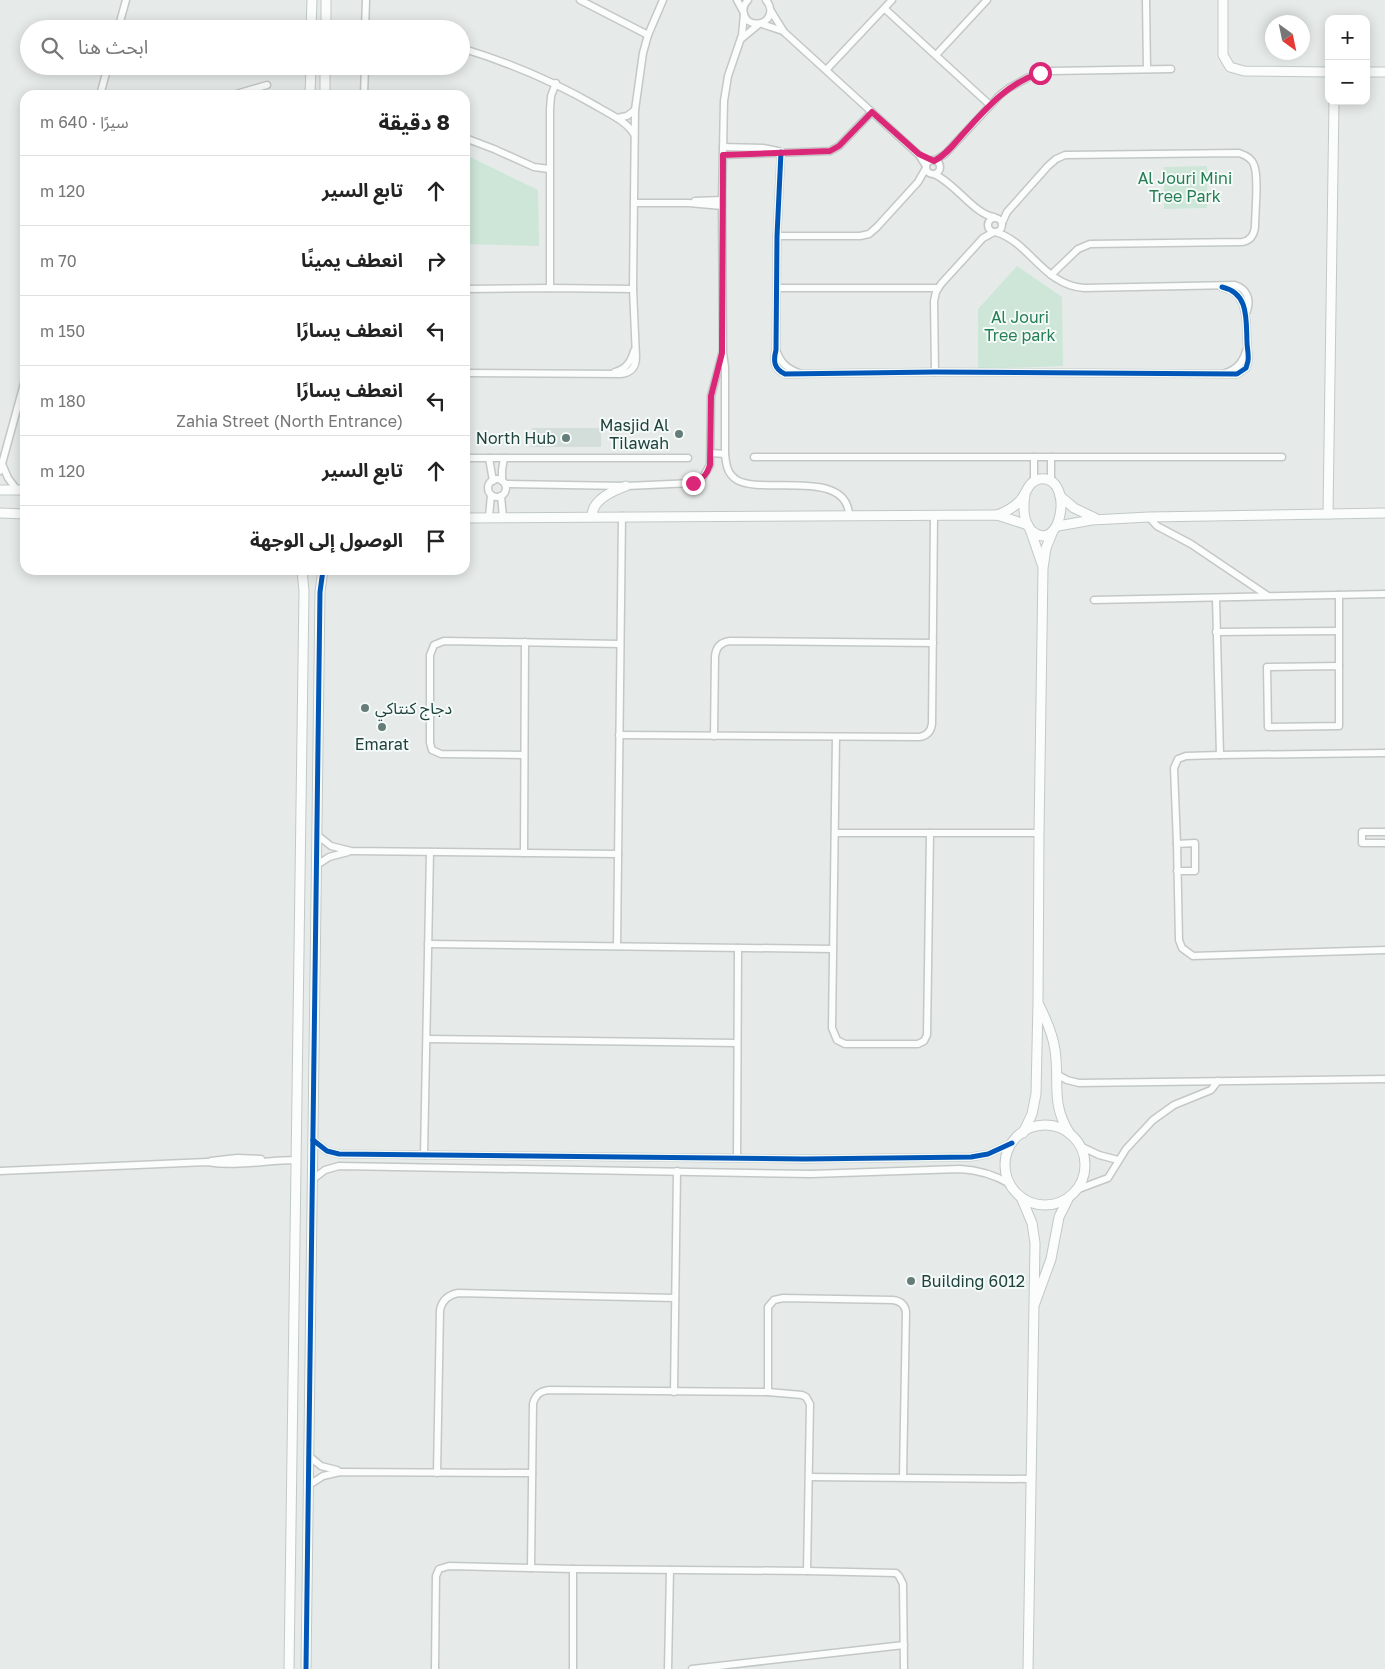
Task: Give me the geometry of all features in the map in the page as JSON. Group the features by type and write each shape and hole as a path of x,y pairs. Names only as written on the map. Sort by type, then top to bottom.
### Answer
{"street":[{"path":"120,20 126,0"},
{"path":"311,20 312,0"},
{"path":"326,0 326,20"},
{"path":"366,0 366,20"},
{"path":"580,0 648,35"},
{"path":"470,374 625,374 632,369 636,361 633,289 635,110 640,72 648,35 663,0"},
{"path":"737,0 748,21 784,32"},
{"path":"748,0 744,6 740,40 726,89 723,147 722,353 725,367 726,467 738,480 749,484 823,488 832,491 843,500 849,515"},
{"path":"766,0 784,32 919,154 938,163 947,181"},
{"path":"740,40 768,19 775,0"},
{"path":"827,69 886,9 892,0"},
{"path":"936,56 987,0"},
{"path":"1146,0 1147,69"},
{"path":"1223,0 1223,55 1230,67 1244,72 1325,72"},
{"path":"886,9 990,105"},
{"path":"470,51 510,63 556,84 617,118 627,125 634,134"},
{"path":"777,236 865,235 874,231 918,182 928,162 945,154 990,105 1009,88 1029,77 1040,73 1063,70 1171,69"},
{"path":"1370,72 1385,72"},
{"path":"101,90 106,75"},
{"path":"310,90 311,75"},
{"path":"325,75 325,90"},
{"path":"364,90 365,75"},
{"path":"550,288 548,169 551,96 556,84"},
{"path":"250,90 267,85"},
{"path":"1328,514 1334,105"},
{"path":"617,118 626,116 635,110"},
{"path":"723,155 830,151 839,146 872,112"},
{"path":"470,140 534,167 548,169"},
{"path":"723,147 763,148 782,152"},
{"path":"782,152 777,236 776,350 783,364 790,369 800,373 1224,373 1232,371 1239,365 1247,350 1246,312 1249,299 1244,290 1235,285 1222,287 1077,287 1063,283 1008,237 990,230 982,213 947,181 928,172 919,154"},
{"path":"983,238 1000,230 1007,212 1052,162 1065,155 1239,153 1253,162 1256,176 1255,227 1253,234 1248,240 1242,242 1090,244 1078,249 1052,275"},
{"path":"918,182 938,172 945,154"},
{"path":"634,203 722,203"},
{"path":"935,372 934,301 938,288 983,238 989,221 1007,212"},
{"path":"982,213 995,217 1002,223 1008,237"},
{"path":"777,288 938,288"},
{"path":"470,289 633,289"},
{"path":"493,481 497,480 503,483 626,486 698,482 709,470 710,403 722,353"},
{"path":"710,403 718,401 725,405"},
{"path":"0,471 20,403"},
{"path":"710,452 725,454"},
{"path":"754,457 1282,457"},
{"path":"1034,457 1034,481"},
{"path":"1050,457 1051,481"},
{"path":"470,458 688,458"},
{"path":"489,458 493,481 489,488 491,495 489,517"},
{"path":"491,495 495,497 501,496 506,490 503,483 502,470 504,458"},
{"path":"2,464 8,478 20,489"},
{"path":"314,1140 328,1151 339,1154 805,1159 971,1157 988,1154 1012,1144 1023,1133 1032,1114 1036,1094 1044,568 1046,548 1061,511 1060,496 1051,481 1045,479 1034,481 1030,484 1025,495 1013,507 997,515"},
{"path":"592,516 592,510 596,503 626,486"},
{"path":"0,490 20,490"},
{"path":"1025,495 1024,510 1044,568"},
{"path":"501,496 503,517"},
{"path":"1060,496 1074,508 1100,519"},
{"path":"0,513 20,514"},
{"path":"470,516 997,515 1029,527 1038,535 1048,534 1055,529 1083,520 1385,513"},
{"path":"619,735 919,737 928,733 932,724 934,515"},
{"path":"617,946 622,516"},
{"path":"1149,517 1157,526 1191,544 1268,596"},
{"path":"289,1669 304,591 302,575"},
{"path":"306,1669 320,592 322,575"},
{"path":"1094,600 1385,594"},
{"path":"1339,595 1338,631 1339,666 1339,726 1268,727 1267,667 1339,666"},
{"path":"1216,598 1220,755"},
{"path":"1216,632 1338,631"},
{"path":"523,755 441,754 434,752 430,743 430,655 434,645 444,640 620,644"},
{"path":"714,736 715,656 717,648 722,643 730,641 933,643"},
{"path":"524,853 525,642"},
{"path":"836,737 832,1028 837,1040 849,1045 915,1045 924,1041 928,1032 930,834"},
{"path":"1385,753 1186,756 1178,759 1175,763 1179,940 1182,948 1193,956 1385,950"},
{"path":"1385,832 1362,832 1362,843 1385,843"},
{"path":"835,833 1039,833"},
{"path":"317,834 331,846 351,851"},
{"path":"1177,844 1195,843 1196,871 1177,871"},
{"path":"317,865 333,855 351,851 618,854"},
{"path":"424,1155 430,852"},
{"path":"428,944 833,949"},
{"path":"736,1158 738,948"},
{"path":"1021,1197 1036,1204 1044,1205 1060,1202 1068,1198 1076,1190 1084,1174 1084,1155 1063,1122 1059,1109 1056,1096 1054,1041 1038,1002"},
{"path":"427,1039 737,1043"},
{"path":"1056,1074 1067,1080 1079,1083 1385,1079"},
{"path":"1076,1190 1108,1178 1134,1138 1153,1120 1174,1105 1211,1090 1218,1080"},
{"path":"1023,1133 1038,1126 1046,1126 1055,1127 1070,1134"},
{"path":"1012,1144 1006,1160 1007,1177 1030,1214 1034,1233 1028,1669"},
{"path":"1080,1146 1099,1155 1118,1160"},
{"path":"0,1171 208,1162 231,1165 266,1160 296,1160"},
{"path":"313,1179 325,1170 339,1166 811,1174 968,1170 990,1174 1010,1184"},
{"path":"674,1392 677,1172"},
{"path":"1034,1305 1050,1259 1059,1217 1068,1198"},
{"path":"437,1473 440,1310 441,1305 448,1297 458,1293 675,1298"},
{"path":"768,1392 768,1312 770,1303 774,1300 783,1298 893,1300 900,1302 906,1308 907,1326 903,1477"},
{"path":"531,1568 533,1404 540,1392 549,1390 768,1392 802,1394 809,1400 811,1409 807,1571"},
{"path":"309,1456 321,1466 340,1472"},
{"path":"309,1485 323,1476 340,1472 532,1473"},
{"path":"810,1476 1031,1479"},
{"path":"435,1669 436,1576 440,1569 449,1566 892,1572 900,1576 903,1584 904,1669"},
{"path":"573,1569 573,1669"},
{"path":"668,1669 670,1570"},
{"path":"692,1669 904,1645"}],"shaded area":[{"name":"North Hub","path":"532,428 601,428 601,447 531,447"}],"green space":[{"path":"470,157 538,190 539,246 470,244"},
{"name":"Al Jouri Mini Tree Park","path":"1207,166 1207,208 1164,209 1164,167"},
{"name":"Al Jouri Tree park","path":"1017,266 1062,297 1063,366 978,369 978,309"}],"cycle path":[{"path":"781,152 777,236 775,361 779,370 785,374 935,372 1237,374 1246,368 1248,361 1246,316 1242,301 1231,290 1222,287"},
{"path":"306,1669 320,592 322,575"},
{"path":"313,1140 327,1151 339,1154 805,1159 971,1157 988,1154 1012,1143"}],"place":[{"name":"Masjid Al Tilawah","path":"679,434"},
{"name":"North Hub","path":"566,438"},
{"name":"دجاج كنتاكي","path":"365,708"},
{"name":"Emarat","path":"382,727"},
{"name":"Building 6012","path":"911,1281"}],"route":[{"path":"693,483 702,479 709,470 710,403 722,353 723,155 830,151 839,146 872,112 919,154 934,161 945,154 990,105 1009,88 1040,73"}]}
